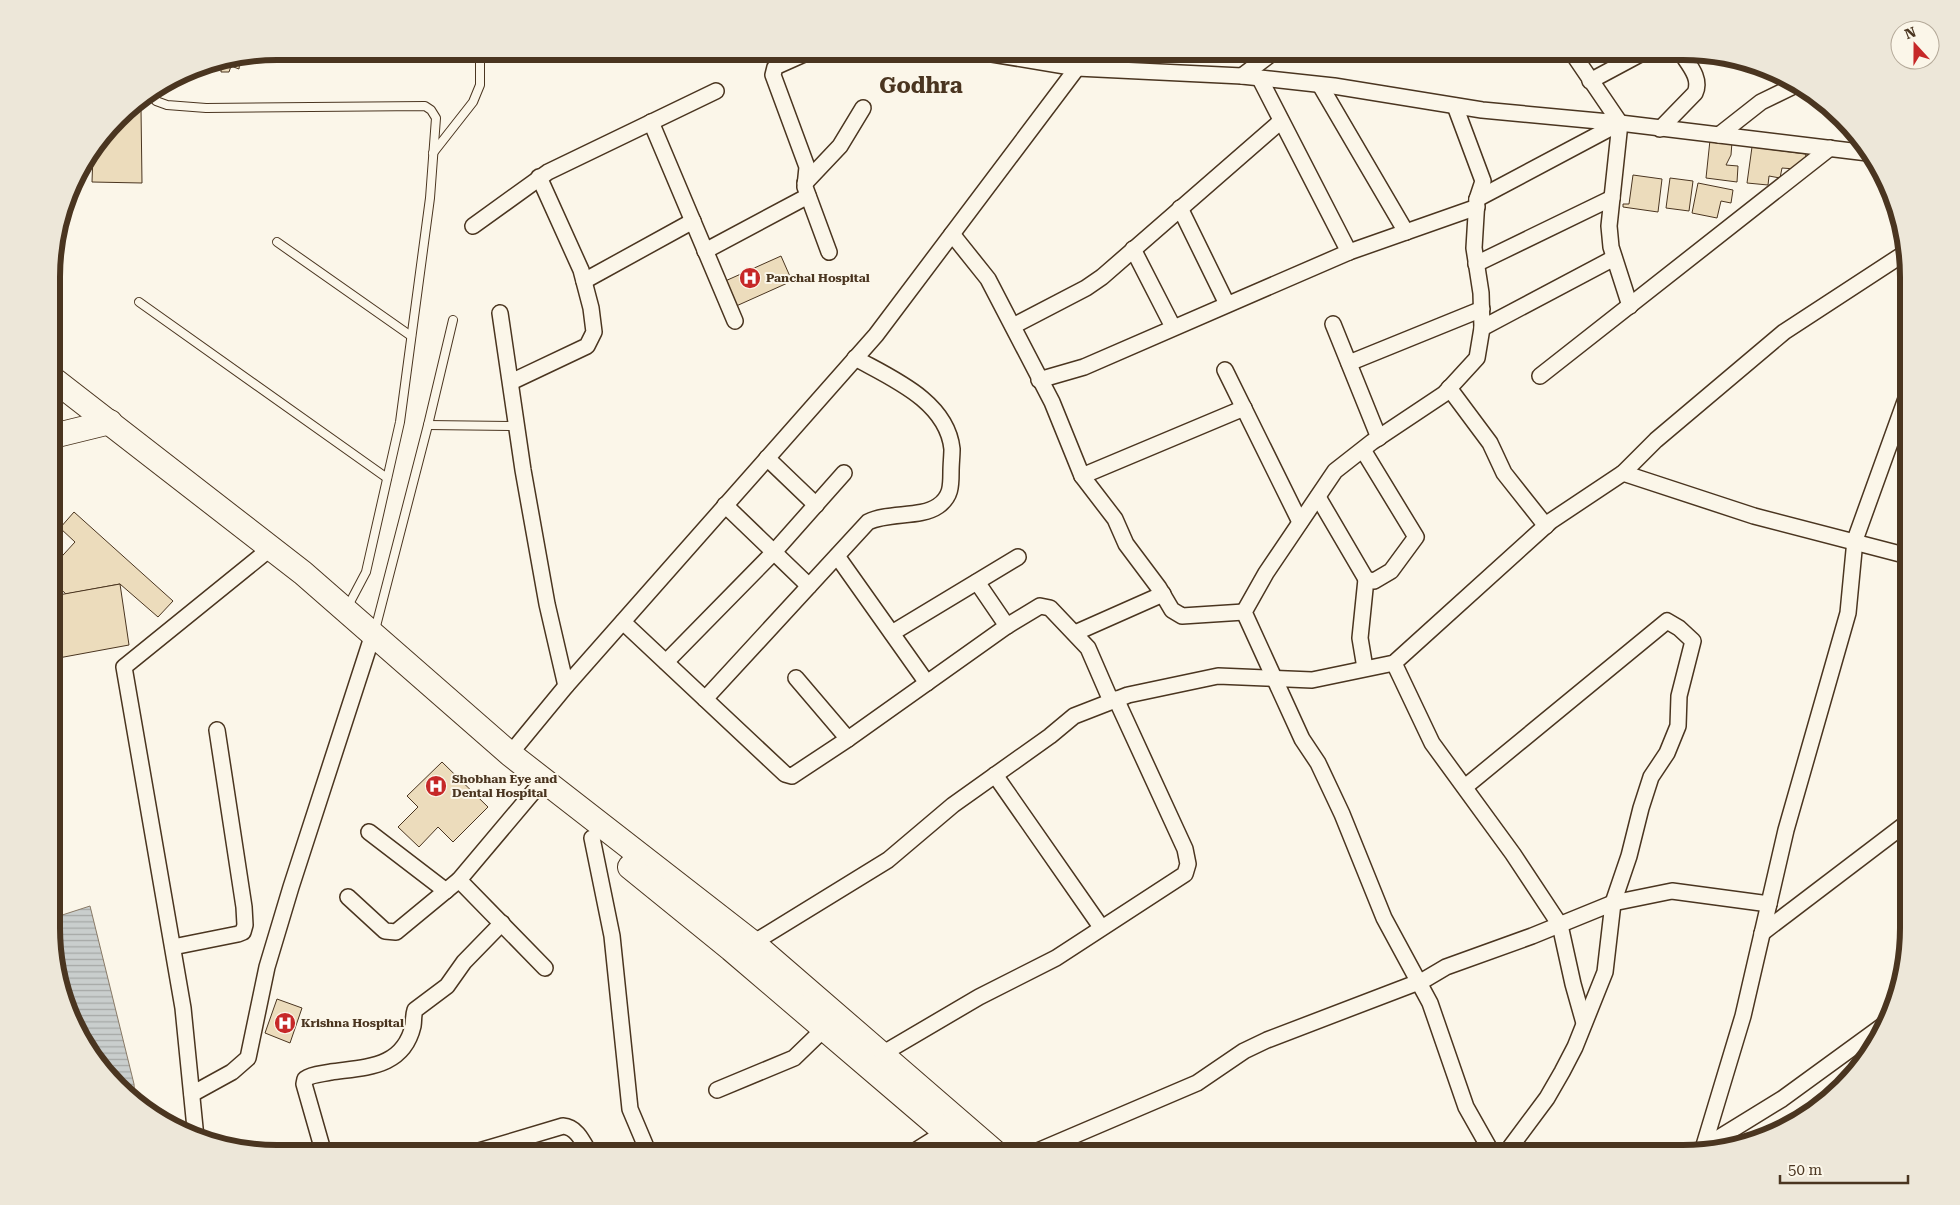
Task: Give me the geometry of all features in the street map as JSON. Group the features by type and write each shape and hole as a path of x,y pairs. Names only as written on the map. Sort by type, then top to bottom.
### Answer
{"main road":[{"path":"60,385 97,419 346,610 399,676 534,791 730,949 960,1145"},
{"path":"60,399 97,419"},
{"path":"60,421 97,419"},
{"path":"60,433 97,419"},
{"path":"267,551 372,641 510,754 754,942 987,1145"}],"street":[{"path":"791,60 775,67 773,71 807,167 807,189 829,252"},
{"path":"1041,60 1077,68 1242,76 1320,84 1482,110 1620,123 1860,152"},
{"path":"510,754 566,686 876,335 1077,68 1081,60"},
{"path":"1242,76 1263,60"},
{"path":"1577,60 1620,123 1609,226 1611,247 1630,306"},
{"path":"1590,81 1629,60"},
{"path":"1660,129 1698,87 1698,80 1686,60"},
{"path":"1260,79 1349,252"},
{"path":"1320,84 1406,232"},
{"path":"1719,135 1762,102 1790,88"},
{"path":"473,226 540,177 576,157 716,91"},
{"path":"1244,612 1266,573 1335,471 1449,388 1478,358 1482,328 1482,309 1474,248 1477,203 1483,181 1455,106"},
{"path":"706,251 807,189 840,146 863,108"},
{"path":"1013,326 1086,288 1281,120"},
{"path":"651,122 735,322"},
{"path":"1039,380 1084,367 1349,252 1406,232 1477,203 1620,123"},
{"path":"1540,376 1830,148"},
{"path":"511,382 587,346 592,340 594,332 591,308 584,281 540,177"},
{"path":"1476,264 1612,198"},
{"path":"1180,208 1227,304"},
{"path":"584,281 693,221"},
{"path":"952,234 988,279 1052,402 1082,476 1115,519 1126,544 1163,594 1172,610 1182,616 1244,612"},
{"path":"1133,249 1173,327"},
{"path":"754,942 888,860 953,805 1050,736 1074,716 1113,700 1161,687 1218,676 1312,680 1394,663 1546,526 1624,473 1656,440 1784,332 1899,257"},
{"path":"1482,328 1614,258"},
{"path":"1349,364 1482,309"},
{"path":"500,314 522,470 547,604 566,686"},
{"path":"1333,324 1379,438"},
{"path":"705,699 868,522 882,517 932,509 947,498 951,488 952,447 942,422 931,405 901,383 855,358"},
{"path":"1225,370 1300,522"},
{"path":"1449,388 1490,443 1504,473 1546,526"},
{"path":"1082,476 1244,408"},
{"path":"1705,1144 1743,1016 1786,830 1848,613 1854,540 1900,416"},
{"path":"1363,450 1416,537 1391,571 1374,581 1366,579"},
{"path":"767,458 816,505"},
{"path":"666,662 774,552 844,473"},
{"path":"1624,473 1754,516 1854,540 1900,554"},
{"path":"1318,497 1366,579 1360,638 1365,668"},
{"path":"725,505 810,586"},
{"path":"195,1128 183,1008 124,667 267,551"},
{"path":"837,556 927,683"},
{"path":"892,633 1018,557"},
{"path":"977,582 1007,626"},
{"path":"1075,634 1163,594"},
{"path":"622,622 785,774 792,776 1034,609 1045,606 1088,648 1185,849 1188,864 1186,874 1056,958 979,997 882,1054"},
{"path":"1244,612 1302,739 1318,763 1342,814 1384,918 1430,1003 1466,1107 1487,1145"},
{"path":"1465,787 1667,621 1679,628 1693,641 1680,696 1678,726 1667,753 1651,777 1629,856 1613,903 1605,972 1575,1047 1547,1098 1512,1145"},
{"path":"192,1094 232,1072 248,1058 268,967 290,888 372,641"},
{"path":"1394,663 1432,743 1465,787 1560,925 1572,984 1584,1023"},
{"path":"796,678 848,739"},
{"path":"172,947 238,934 243,932 245,925 244,907 217,730"},
{"path":"994,775 1101,928"},
{"path":"348,896 385,931 392,933 403,928 459,880 534,791"},
{"path":"1762,932 1900,828"},
{"path":"369,832 446,891"},
{"path":"592,838 612,936 630,1109 645,1145"},
{"path":"459,880 545,968"},
{"path":"1054,1145 1197,1083 1244,1051 1267,1040 1418,982 1446,967 1560,925 1613,903 1672,891 1769,904"},
{"path":"321,1145 304,1084 305,1079 315,1075 378,1064 395,1057 402,1048 412,1026 415,1010 447,986 464,962 502,922"},
{"path":"717,1090 794,1058 824,1029"},
{"path":"1715,1142 1782,1099 1873,1033"},
{"path":"500,1145 563,1126 570,1126 584,1145"},
{"path":"924,1145 945,1132"}],"lane":[{"path":"433,153 473,102 480,85 480,60"},
{"path":"154,99 167,105 206,108 425,106 431,110 436,118 430,198 400,422 366,572 346,610"},
{"path":"277,242 411,336"},
{"path":"139,302 387,478"},
{"path":"372,641 453,320"},
{"path":"428,425 517,426"}],"shaded area":[{"path":"90,906 134,1091 105,1060 82,1024 67,984 64,970 60,942 60,916"}],"building":[{"path":"240,63 239,69 231,66 229,72 221,72 221,67"},
{"path":"141,109 142,183 92,182 93,162 97,156 114,134"},
{"path":"1710,140 1732,142 1731,155 1726,165 1738,166 1737,182 1706,178"},
{"path":"1752,147 1806,154 1805,160 1795,169 1782,168 1780,178 1769,176 1768,185 1747,183"},
{"path":"1633,175 1662,179 1658,212 1623,207 1623,204 1629,204"},
{"path":"1670,178 1693,181 1689,211 1666,208"},
{"path":"1698,183 1733,190 1731,203 1721,201 1717,218 1692,213"},
{"path":"781,256 792,281 734,307 723,282"},
{"path":"74,512 173,601 158,617 120,584 66,594 60,588 60,558 75,542 60,528"},
{"path":"120,584 129,645 60,658 60,595"},
{"path":"442,762 488,807 453,842 438,827 419,847 398,827 418,807 407,796"},
{"path":"277,999 302,1008 290,1043 265,1033"}],"place":[{"name":"Panchal Hospital","path":"750,278"},
{"name":"Shobhan Eye and Dental Hospital","path":"436,786"},
{"name":"Krishna Hospital","path":"285,1023"}],"district":[{"name":"Godhra","path":"921,85"}]}
